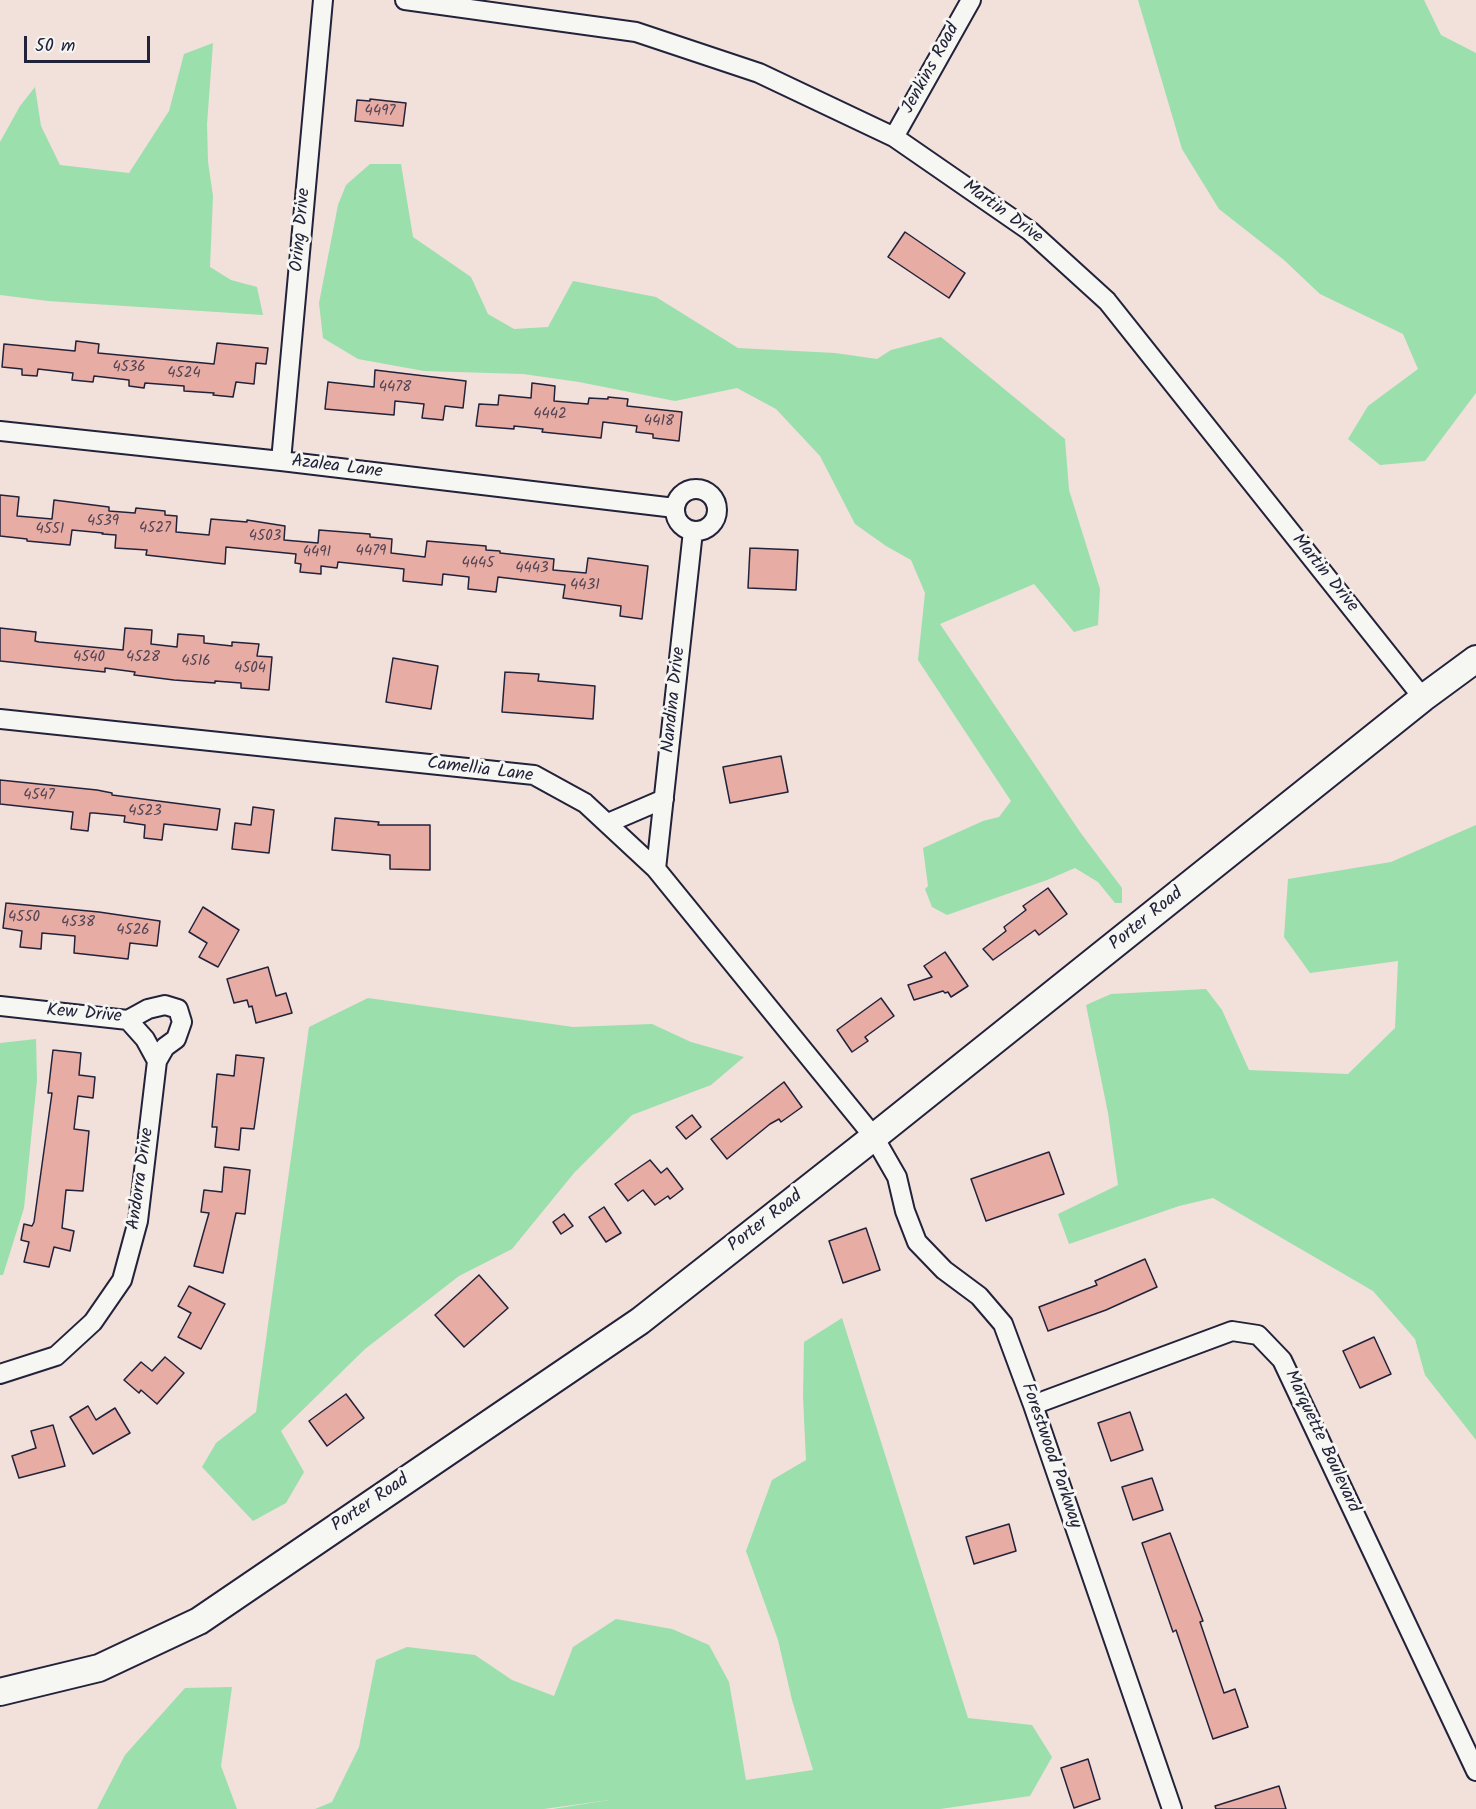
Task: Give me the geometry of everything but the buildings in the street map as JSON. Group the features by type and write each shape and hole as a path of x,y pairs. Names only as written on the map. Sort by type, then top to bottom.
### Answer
{"main road":[{"name":"Porter Road","path":"0,1692 99,1668 200,1621 640,1321 1476,658"}],"street":[{"name":"Oring Drive","path":"281,461 323,0"},
{"name":"Martin Drive","path":"405,0 636,32 759,73 894,137 1030,231 1107,301 1423,698"},
{"name":"Jenkins Road","path":"894,137 971,0"},
{"name":"Azalea Lane","path":"0,431 281,461 675,508"},
{"path":"700,489 712,496 716,503 716,517 707,528 693,531 681,525 677,520 675,508 676,501 686,490 700,489"},
{"name":"Nandina Drive","path":"656,868 693,531"},
{"name":"Camellia Lane","path":"0,719 534,775 585,803 656,868 874,1137"},
{"path":"608,823 664,799"},
{"name":"Kew Drive","path":"0,1006 128,1020 148,1009 165,1005 178,1009 182,1022 176,1039 165,1047 157,1061"},
{"path":"128,1020 146,1039 157,1061"},
{"name":"Andorra Drive","path":"0,1374 56,1356 93,1322 122,1280 138,1221 157,1061"},
{"name":"Forestwood Parkway","path":"874,1137 897,1177 905,1211 917,1242 944,1270 979,1296 1003,1324 1172,1809"},
{"name":"Marquette Boulevard","path":"1033,1405 1232,1331 1258,1335 1282,1360 1476,1771"}],"green space":[{"path":"1138,0 1424,0 1441,35 1476,53 1476,393 1425,461 1380,465 1348,439 1368,406 1418,369 1403,334 1320,294 1284,260 1219,209 1182,149"},
{"path":"213,43 207,124 208,162 213,196 210,267 231,280 257,287 263,315 48,301 0,295 0,142 20,106 35,87 41,126 60,165 129,173 169,111 184,54"},
{"path":"370,164 401,164 413,237 471,277 488,314 514,329 548,327 573,281 656,297 738,348 835,353 877,359 891,350 941,337 1065,439 1069,490 1100,589 1098,625 1074,632 1034,584 940,624 1080,832 1122,888 1122,903 1115,903 1098,882 1075,868 947,915 932,907 925,889 928,886 923,848 983,821 999,817 1011,801 918,660 925,593 911,560 855,524 820,456 776,409 737,388 675,401 579,382 523,374 424,371 358,359 323,338 319,303 338,205 346,185"},
{"path":"1476,825 1476,1440 1425,1375 1415,1339 1373,1291 1213,1198 1179,1206 1069,1244 1058,1214 1118,1185 1108,1113 1086,1005 1111,994 1206,989 1222,1010 1249,1070 1348,1074 1395,1028 1398,961 1310,973 1284,937 1288,879 1391,862"},
{"path":"368,998 573,1027 652,1024 691,1042 744,1057 711,1085 632,1115 574,1173 512,1249 459,1276 365,1349 281,1431 304,1472 286,1503 253,1521 202,1467 216,1443 256,1412 309,1027"},
{"path":"36,1039 37,1080 24,1208 3,1275 0,1275 0,1043"},
{"path":"842,1318 968,1718 1032,1725 1052,1757 1030,1796 940,1809 553,1809 609,1800 544,1809 315,1809 332,1802 359,1747 376,1660 407,1647 475,1655 512,1680 554,1696 573,1647 616,1619 672,1629 709,1645 729,1682 746,1780 813,1770 792,1700 778,1640 746,1551 772,1480 806,1460 803,1397 804,1342"},
{"path":"232,1687 221,1766 237,1809 97,1809 125,1755 185,1688"}]}
